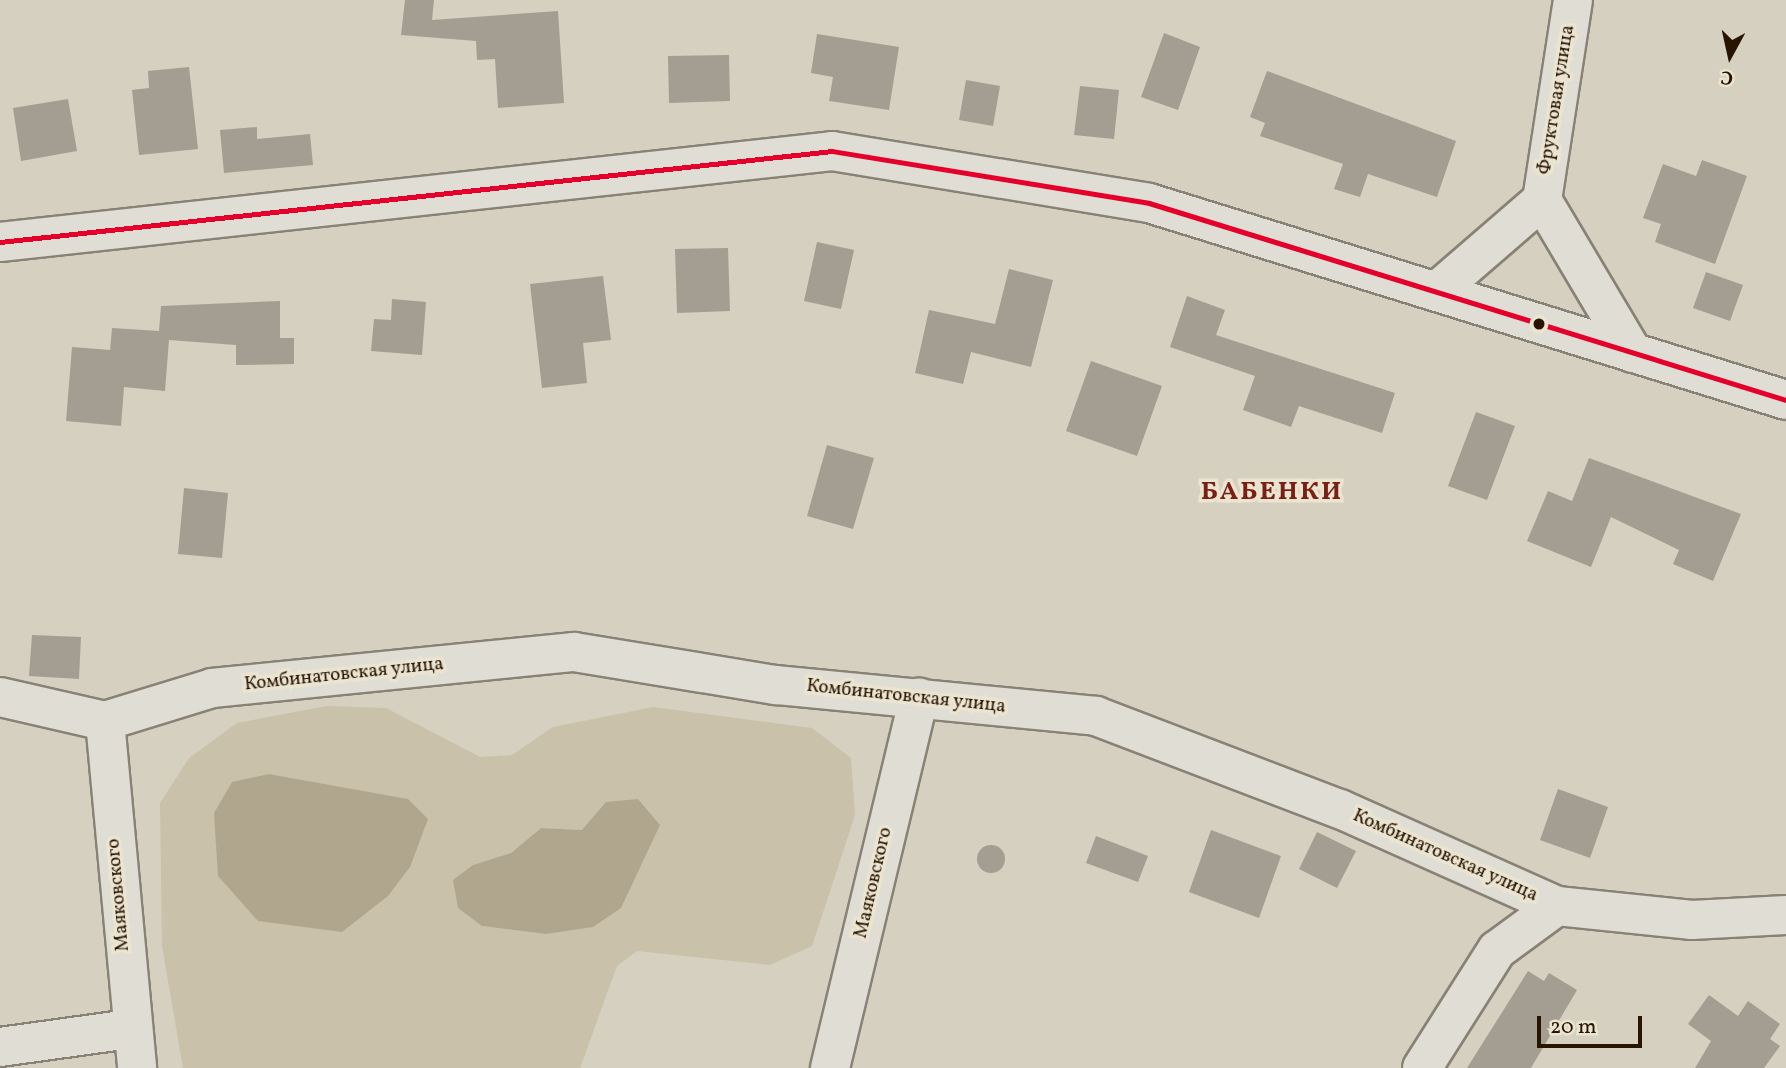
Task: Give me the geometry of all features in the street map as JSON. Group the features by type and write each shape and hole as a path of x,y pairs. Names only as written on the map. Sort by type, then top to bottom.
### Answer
{"street":[{"name":"Фруктовая улица","path":"1567,2 1542,200 1633,353"},
{"path":"0,242 832,151 1149,203 1786,400"},
{"name":"Фруктовая улица","path":"1437,291 1542,200"},
{"name":"Комбинатовская улица","path":"105,721 212,688 574,652 776,685 1096,716 1340,809 1557,906 1692,920 1786,915"},
{"path":"0,697 105,721"},
{"name":"Маяковского","path":"830,1068 919,698"},
{"name":"Маяковского","path":"105,721 130,1029 137,1068"},
{"path":"1422,1068 1497,950 1557,906"},
{"path":"0,1047 130,1029"}],"shaded area":[{"path":"327,706 386,708 480,757 512,755 553,727 653,707 812,728 851,758 855,815 812,946 770,965 637,951 617,966 580,1068 183,1068 162,946 160,803 189,758 237,723","holes":["269,774 407,799 342,932","541,828 582,830 637,869 621,908 546,934 482,926 473,865 511,853"]},
{"path":"269,774 408,799 428,819 410,867 388,896 342,932 258,921 218,876 214,813 232,782"},
{"path":"638,799 660,825 621,908 593,927 546,934 482,926 458,908 453,880 473,865 511,853 541,828 582,830 606,802"}],"building":[{"path":"405,0 434,0 432,20 558,11 564,103 498,108 495,59 477,60 476,41 401,35"},
{"path":"1164,33 1200,47 1178,110 1141,97"},
{"path":"817,34 899,47 889,110 829,101 833,77 811,73"},
{"path":"729,55 730,101 669,103 668,56"},
{"path":"189,67 198,149 139,155 132,90 149,88 148,71"},
{"path":"1267,71 1456,141 1437,197 1368,174 1360,197 1334,189 1343,164 1260,136 1265,123 1250,117"},
{"path":"966,80 1000,86 993,126 959,120"},
{"path":"1080,86 1119,90 1114,139 1074,135"},
{"path":"68,99 77,151 21,161 13,108"},
{"path":"257,127 257,139 310,134 313,165 224,173 220,130"},
{"path":"1702,160 1747,176 1715,264 1655,242 1661,224 1643,218 1663,164 1696,176"},
{"path":"817,242 854,250 841,309 804,301"},
{"path":"728,248 730,311 677,313 675,249"},
{"path":"1009,269 1053,280 1031,367 971,352 963,384 915,373 929,310 995,324"},
{"path":"1706,272 1743,285 1730,321 1693,308"},
{"path":"603,276 611,340 583,343 587,383 542,388 530,284"},
{"path":"1187,296 1225,310 1216,335 1395,393 1382,433 1299,406 1291,427 1243,410 1255,376 1170,347"},
{"path":"392,299 426,302 422,355 371,351 374,319 391,320"},
{"path":"280,301 280,338 294,338 294,364 236,365 236,345 169,340 165,391 124,387 121,426 66,421 72,347 110,350 112,328 159,331 161,306"},
{"path":"1091,361 1162,386 1137,456 1066,431"},
{"path":"1476,412 1515,426 1487,500 1448,486"},
{"path":"827,445 874,458 853,529 807,516"},
{"path":"1589,458 1741,514 1713,581 1673,564 1679,550 1611,517 1591,567 1527,541 1548,491 1572,501"},
{"path":"184,488 228,493 222,558 178,554"},
{"path":"32,635 81,637 79,679 29,676"},
{"path":"1558,789 1608,807 1590,858 1540,840"},
{"path":"1211,830 1281,856 1259,918 1189,892"},
{"path":"1317,832 1356,851 1337,888 1299,869"},
{"path":"1096,836 1148,856 1138,882 1086,863"},
{"path":"991,845 1001,849 1005,859 1001,869 991,873 981,869 977,859 981,849"},
{"path":"1528,971 1544,981 1549,973 1577,990 1531,1068 1467,1068"},
{"path":"1709,995 1738,1016 1748,1001 1780,1024 1770,1039 1780,1046 1764,1068 1695,1068 1711,1041 1688,1024"}],"transit line":[{"path":"0,242 832,151 1149,203 1786,400"}],"district":[{"name":"БАБЕНКИ","path":"1272,493"}]}
